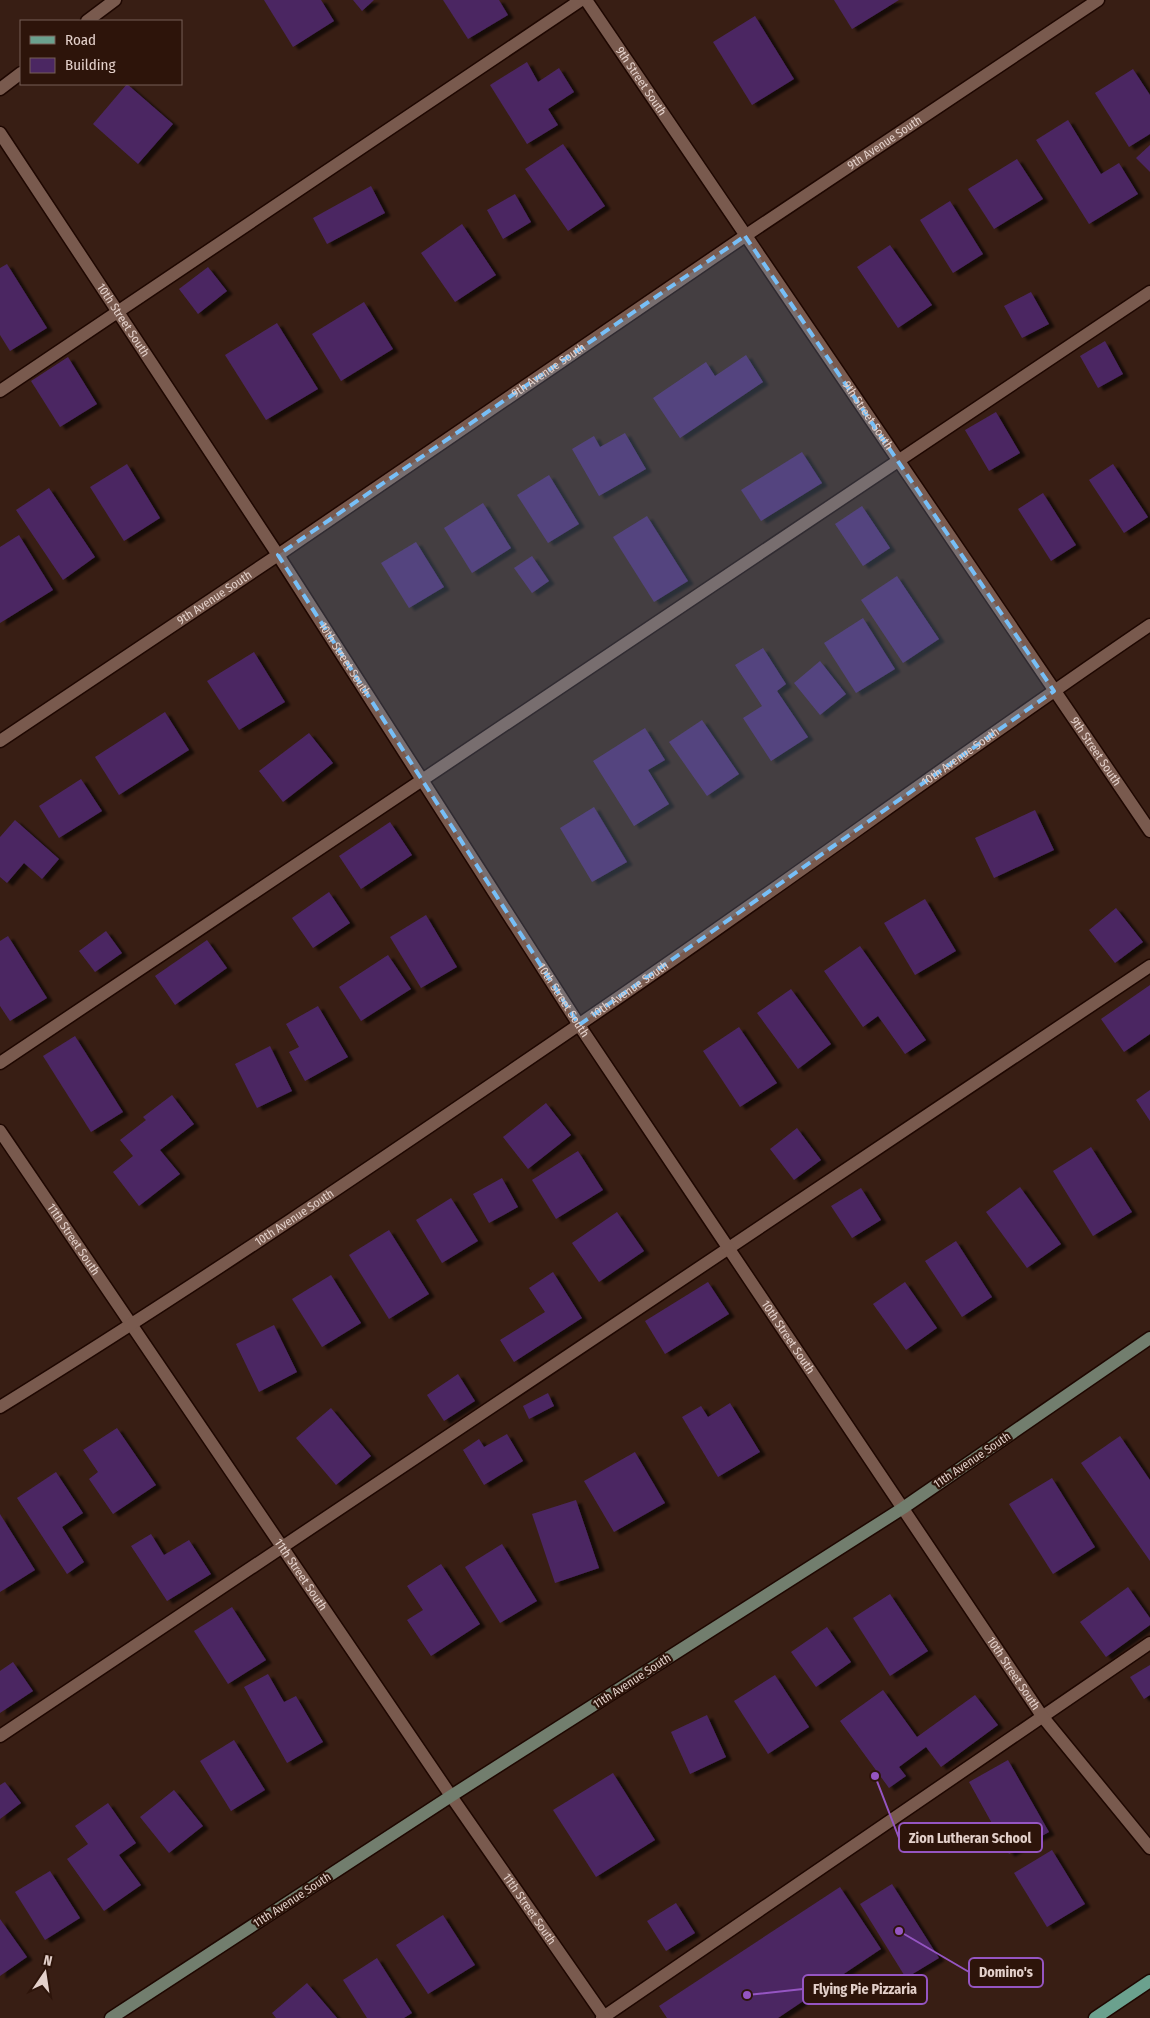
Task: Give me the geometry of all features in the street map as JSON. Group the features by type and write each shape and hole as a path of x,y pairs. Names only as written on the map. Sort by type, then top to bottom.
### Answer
{"main road":[{"path":"1095,2018 1150,1981"}],"street":[{"path":"88,20 115,0"},
{"path":"0,391 582,0"},
{"name":"9th Street South","path":"586,0 1150,831"},
{"name":"9th Avenue South","path":"0,741 278,555 745,236 1098,0"},
{"path":"0,89 20,74"},
{"name":"10th Street South","path":"0,134 278,555 579,1025 902,1508 1042,1716 1150,1848"},
{"path":"0,1064 1150,292"},
{"name":"10th Avenue South","path":"0,1407 132,1325 579,1025 1150,625"},
{"path":"0,1736 1150,966"},
{"name":"11th Street South","path":"0,1131 450,1796 603,2018"},
{"name":"11th Avenue South","path":"111,2018 450,1796 902,1508 1150,1338"},
{"path":"603,2018 1150,1643"}],"highlighted area":[{"path":"745,236 1054,691 579,1025 278,555"}],"building":[{"path":"264,0 321,0 334,21 293,47"},
{"path":"353,0 374,0 362,11"},
{"path":"443,0 499,0 508,15 468,39"},
{"path":"834,0 899,0 852,29"},
{"path":"755,16 794,79 752,105 713,42"},
{"path":"527,62 538,82 559,68 574,92 548,109 558,125 527,144 490,85"},
{"path":"1133,69 1150,95 1150,134 1129,147 1095,93"},
{"path":"128,85 173,124 138,164 93,124"},
{"path":"1068,120 1101,174 1119,163 1138,194 1089,224 1036,140"},
{"path":"563,144 605,206 568,231 525,169"},
{"path":"1150,145 1150,172 1136,158"},
{"path":"1017,159 1043,199 994,229 968,189"},
{"path":"371,186 385,213 327,244 313,218"},
{"path":"515,194 531,222 503,239 487,210"},
{"path":"950,201 983,254 953,273 920,220"},
{"path":"462,224 496,275 455,302 421,253"},
{"path":"890,245 932,305 898,328 857,267"},
{"path":"7,264 47,328 10,351 0,335 0,268"},
{"path":"208,267 227,291 198,314 179,289"},
{"path":"1031,292 1049,324 1022,338 1004,306"},
{"path":"364,302 393,349 341,381 312,334"},
{"path":"277,323 318,389 266,420 225,355"},
{"path":"1105,341 1123,374 1098,388 1080,356"},
{"path":"746,355 763,382 680,438 653,398 706,362 715,376"},
{"path":"68,357 97,404 60,427 31,381"},
{"path":"996,412 1020,453 989,471 965,430"},
{"path":"625,433 646,469 599,496 572,449 594,436 600,447"},
{"path":"802,452 822,483 761,521 741,490"},
{"path":"127,464 160,518 124,541 90,487"},
{"path":"1113,464 1148,517 1124,533 1089,480"},
{"path":"549,475 579,524 548,543 517,495"},
{"path":"49,488 95,557 63,580 16,510"},
{"path":"1043,493 1076,545 1051,561 1018,509"},
{"path":"483,503 511,548 472,573 444,528"},
{"path":"862,506 890,548 863,566 835,524"},
{"path":"647,516 688,581 654,602 613,537"},
{"path":"19,535 53,590 0,623 0,547"},
{"path":"416,542 444,587 409,608 381,563"},
{"path":"532,556 549,581 532,593 514,568"},
{"path":"897,576 939,639 903,663 861,600"},
{"path":"863,618 895,669 856,693 824,643"},
{"path":"763,648 786,684 777,691 808,737 771,761 743,718 762,706 735,665"},
{"path":"254,652 285,702 239,730 207,681"},
{"path":"820,661 846,694 820,715 794,683"},
{"path":"165,712 189,750 119,795 95,757"},
{"path":"702,720 739,774 707,796 669,742"},
{"path":"645,728 665,760 648,770 669,804 634,826 593,761"},
{"path":"309,733 333,763 283,802 259,771"},
{"path":"81,779 102,811 59,838 39,806"},
{"path":"594,807 627,862 592,882 560,828"},
{"path":"1035,810 1054,850 994,878 975,838"},
{"path":"15,820 59,859 42,879 24,863 7,883 0,877 0,837"},
{"path":"390,822 412,855 361,889 339,856"},
{"path":"329,892 350,923 313,948 292,918"},
{"path":"925,899 956,951 915,975 884,923"},
{"path":"1116,908 1143,942 1115,963 1089,930"},
{"path":"426,915 457,967 421,988 390,937"},
{"path":"106,931 122,953 95,972 79,951"},
{"path":"8,936 47,998 10,1021 0,1006 0,941"},
{"path":"207,940 227,968 175,1005 155,976"},
{"path":"860,946 926,1040 905,1054 878,1016 863,1027 824,971"},
{"path":"388,955 411,989 361,1021 339,987"},
{"path":"1150,985 1150,1034 1124,1052 1101,1019"},
{"path":"791,989 831,1044 798,1069 757,1013"},
{"path":"318,1006 348,1057 305,1081 289,1052 299,1047 286,1024"},
{"path":"739,1027 777,1083 740,1107 703,1051"},
{"path":"75,1036 123,1112 91,1132 43,1056"},
{"path":"270,1046 292,1091 257,1108 235,1064"},
{"path":"1150,1090 1150,1121 1136,1100"},
{"path":"172,1095 194,1124 160,1150 180,1174 139,1206 113,1172 133,1156 120,1140 146,1120 143,1117"},
{"path":"546,1103 571,1135 528,1169 503,1137"},
{"path":"797,1128 821,1160 794,1180 770,1149"},
{"path":"1091,1147 1132,1212 1093,1236 1053,1171"},
{"path":"578,1151 603,1190 556,1219 532,1180"},
{"path":"502,1178 518,1207 489,1223 473,1194"},
{"path":"1020,1187 1061,1244 1027,1268 986,1212"},
{"path":"861,1188 881,1220 852,1238 831,1206"},
{"path":"451,1198 478,1241 442,1263 416,1220"},
{"path":"617,1212 644,1251 599,1282 572,1243"},
{"path":"389,1230 429,1294 389,1319 349,1255"},
{"path":"956,1241 992,1297 962,1317 925,1261"},
{"path":"553,1272 582,1318 514,1362 500,1340 545,1312 529,1288"},
{"path":"331,1275 361,1323 322,1347 292,1299"},
{"path":"708,1282 729,1314 665,1354 645,1321"},
{"path":"905,1282 937,1328 906,1350 873,1304"},
{"path":"274,1325 297,1372 259,1392 236,1344"},
{"path":"458,1374 475,1401 444,1421 427,1395"},
{"path":"548,1393 554,1406 529,1419 523,1406"},
{"path":"730,1403 760,1452 718,1477 682,1417 701,1406 708,1417"},
{"path":"331,1408 371,1456 336,1485 296,1438"},
{"path":"117,1428 156,1485 113,1514 89,1479 98,1472 83,1450"},
{"path":"507,1434 523,1461 484,1485 463,1450 479,1439 484,1447"},
{"path":"1120,1436 1150,1480 1150,1561 1081,1463"},
{"path":"635,1452 665,1503 614,1532 584,1481"},
{"path":"56,1472 83,1513 62,1527 84,1562 67,1574 17,1498"},
{"path":"1052,1478 1095,1547 1053,1574 1009,1504"},
{"path":"576,1500 599,1568 555,1583 532,1514"},
{"path":"0,1514 35,1570 0,1592"},
{"path":"151,1534 164,1555 189,1540 211,1574 167,1601 131,1546"},
{"path":"502,1544 537,1601 500,1623 465,1567"},
{"path":"441,1564 480,1624 431,1656 407,1620 423,1610 407,1586"},
{"path":"1128,1587 1150,1618 1150,1625 1106,1657 1080,1622"},
{"path":"890,1594 928,1651 890,1676 853,1618"},
{"path":"232,1607 266,1660 228,1684 194,1631"},
{"path":"827,1627 851,1662 816,1687 791,1652"},
{"path":"13,1662 33,1691 0,1713 0,1671"},
{"path":"1150,1665 1150,1695 1144,1699 1130,1677"},
{"path":"268,1674 284,1702 296,1696 323,1742 287,1763 244,1687"},
{"path":"775,1675 809,1727 768,1754 734,1701"},
{"path":"883,1690 917,1737 975,1695 998,1725 941,1767 926,1747 899,1767 906,1776 889,1788 840,1721"},
{"path":"707,1715 726,1757 690,1774 671,1732"},
{"path":"234,1740 265,1790 231,1811 200,1761"},
{"path":"1008,1760 1049,1832 1009,1854 969,1782"},
{"path":"613,1773 655,1840 596,1877 553,1810"},
{"path":"5,1782 21,1803 0,1819 0,1785"},
{"path":"174,1790 203,1826 169,1853 140,1817"},
{"path":"108,1803 136,1843 119,1855 141,1885 104,1911 67,1859 88,1844 75,1826"},
{"path":"1052,1850 1085,1904 1047,1927 1014,1873"},
{"path":"50,1871 80,1918 45,1940 15,1892"},
{"path":"892,1884 939,1958 906,1978 860,1904"},
{"path":"840,1887 881,1949 778,2018 667,2018 659,2006"},
{"path":"676,1903 695,1933 666,1951 647,1921"},
{"path":"443,1915 475,1965 428,1994 396,1945"},
{"path":"0,1919 27,1957 0,1976"},
{"path":"377,1958 412,2013 404,2018 367,2018 343,1980"},
{"path":"307,1983 337,2018 276,2018 272,2013"}],"place":[{"name":"Zion Lutheran School","path":"875,1776"},
{"name":"Domino's","path":"899,1931"},
{"name":"Flying Pie Pizzaria","path":"747,1995"}]}
